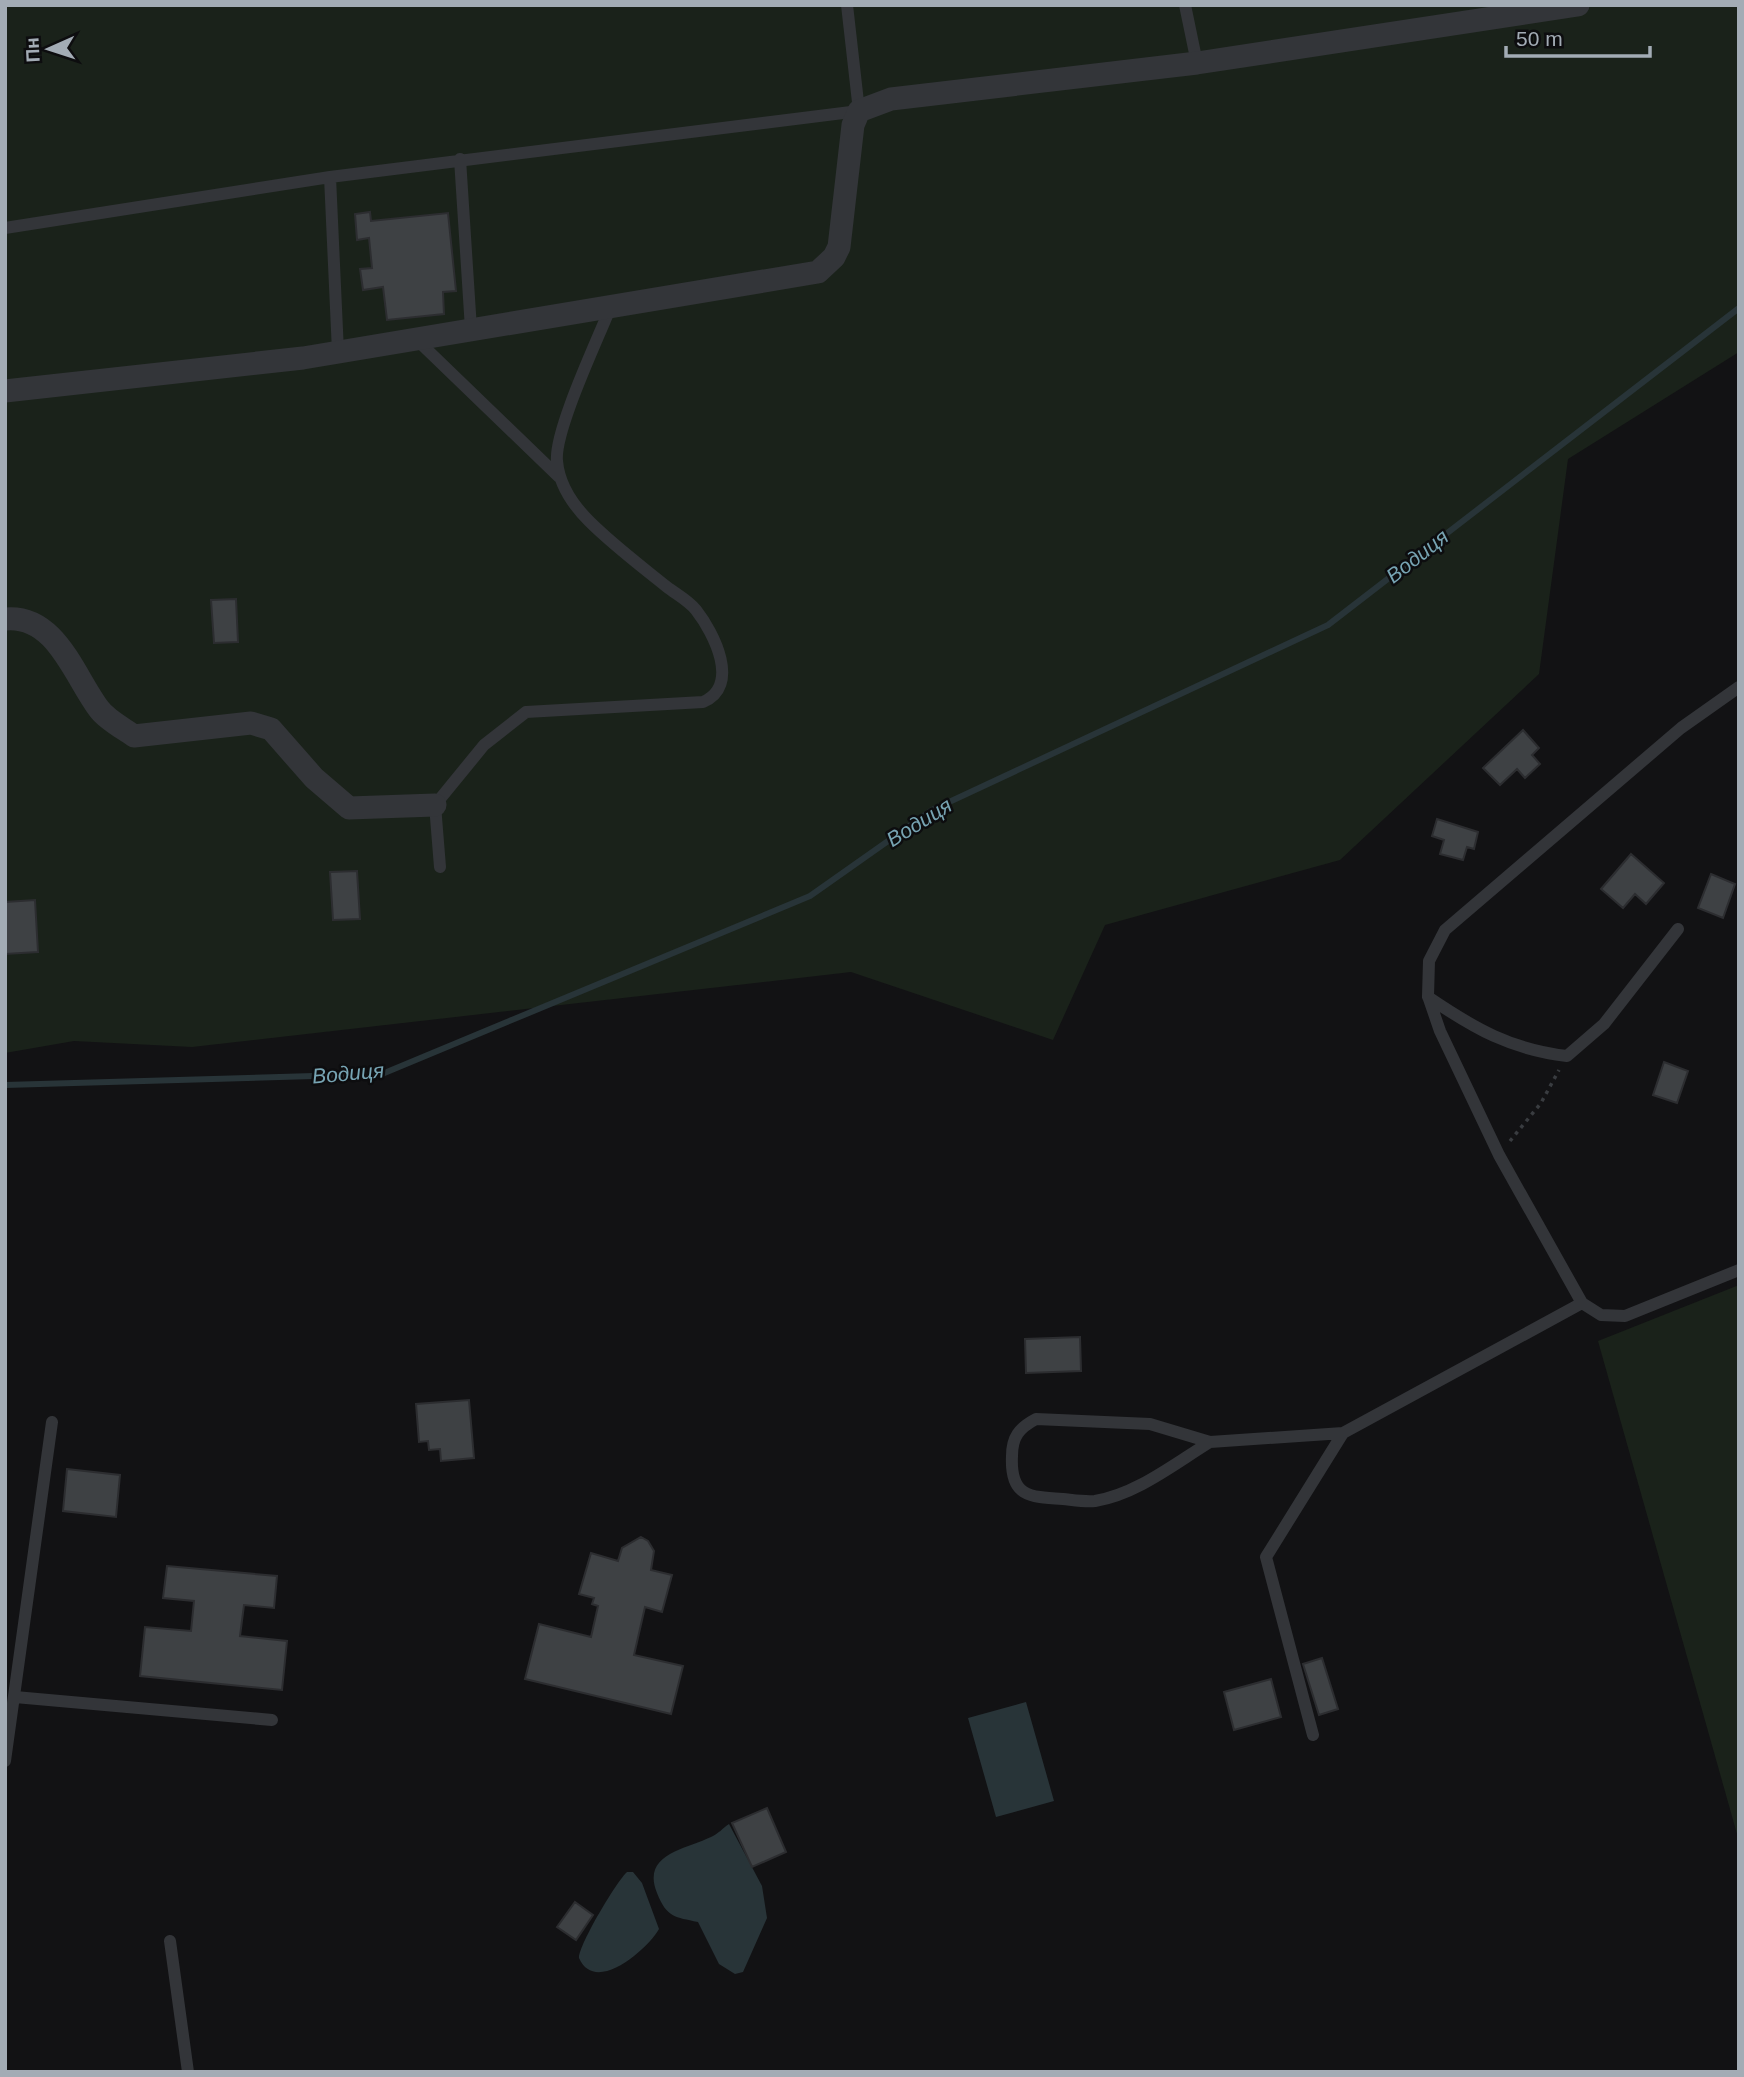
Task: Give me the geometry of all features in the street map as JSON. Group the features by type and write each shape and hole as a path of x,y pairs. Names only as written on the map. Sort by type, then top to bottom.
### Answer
{"street":[{"path":"5,391 338,352 818,272 826,266 839,247 849,144 859,111 891,99 1197,63 1578,5"},
{"path":"5,619 13,618 50,633 101,712 134,736 251,723 271,729 314,778 349,808 435,805"}],"lane":[{"path":"5,228 460,159 859,111 847,5"},
{"path":"1185,5 1197,63"},
{"path":"460,159 471,329"},
{"path":"330,177 338,352"},
{"path":"440,867 435,805 484,745 526,712 703,702 714,697 720,689 723,668 715,643 695,609 588,521 568,496 560,478 557,442 611,305"},
{"path":"416,338 560,478"},
{"path":"1739,687 1681,728 1445,930 1429,961 1428,996 1440,1031 1499,1155 1582,1303 1601,1315 1625,1316 1739,1270"},
{"path":"1428,996 1470,1026 1508,1044 1567,1056 1604,1024 1678,929"},
{"path":"1210,1442 1132,1490 1094,1501 1032,1497 1019,1489 1011,1477 1012,1442 1021,1427 1036,1419 1150,1424 1210,1442 1343,1433 1582,1303"},
{"path":"5,1761 52,1422"},
{"path":"1313,1735 1266,1557 1343,1433"},
{"path":"15,1697 272,1720"},
{"path":"170,1941 188,2072"}],"path":[{"path":"1499,1155 1541,1103 1567,1056"}],"shaded area":[{"path":"5,5 1739,5 1739,352 1568,459 1539,674 1340,860 1105,925 1053,1040 851,972 192,1047 74,1041 5,1053"},
{"path":"1739,1285 1739,1841 1598,1341"},
{"path":"1026,1702 1054,1801 996,1817 968,1718"},
{"path":"729,1824 762,1886 767,1918 743,1972 735,1974 719,1964 698,1922 668,1912 657,1893 654,1880 655,1869 660,1861 714,1836"},
{"path":"627,1872 633,1872 642,1883 659,1929 633,1957 608,1971 597,1972 587,1968 579,1958 581,1951 599,1913"}],"building":[{"path":"370,212 371,221 448,213 456,291 443,292 444,314 387,320 383,287 363,290 360,269 372,268 369,238 357,240 355,214"},
{"path":"236,599 238,642 214,643 211,600"},
{"path":"1523,730 1539,748 1532,755 1540,764 1525,778 1517,769 1500,785 1483,768"},
{"path":"1437,819 1478,832 1474,849 1467,847 1463,860 1440,854 1444,840 1432,836"},
{"path":"1631,854 1664,883 1646,904 1635,894 1623,908 1601,889"},
{"path":"357,871 360,919 333,920 330,872"},
{"path":"1711,874 1735,884 1723,918 1698,908"},
{"path":"35,900 38,952 5,954 5,902"},
{"path":"1664,1062 1688,1071 1677,1103 1653,1095"},
{"path":"1080,1337 1081,1371 1026,1373 1025,1339"},
{"path":"469,1400 474,1458 441,1461 440,1449 429,1450 428,1441 419,1442 416,1404"},
{"path":"67,1469 120,1475 116,1517 63,1511"},
{"path":"641,1537 648,1541 654,1551 651,1570 672,1575 662,1612 645,1607 634,1655 683,1666 671,1714 525,1679 539,1624 591,1637 598,1606 592,1604 594,1598 579,1594 591,1553 618,1561 622,1548"},
{"path":"167,1566 277,1576 274,1608 244,1605 240,1636 287,1641 282,1690 140,1676 145,1627 191,1631 194,1601 163,1598"},
{"path":"1322,1658 1338,1709 1319,1715 1303,1664"},
{"path":"1271,1679 1281,1717 1234,1730 1224,1692"},
{"path":"767,1808 786,1852 752,1867 732,1823"},
{"path":"575,1902 593,1915 576,1940 557,1927"}],"waterway":[{"name":"Водиця","path":"5,1085 382,1074 810,896 932,810 1328,625 1739,308"}]}
